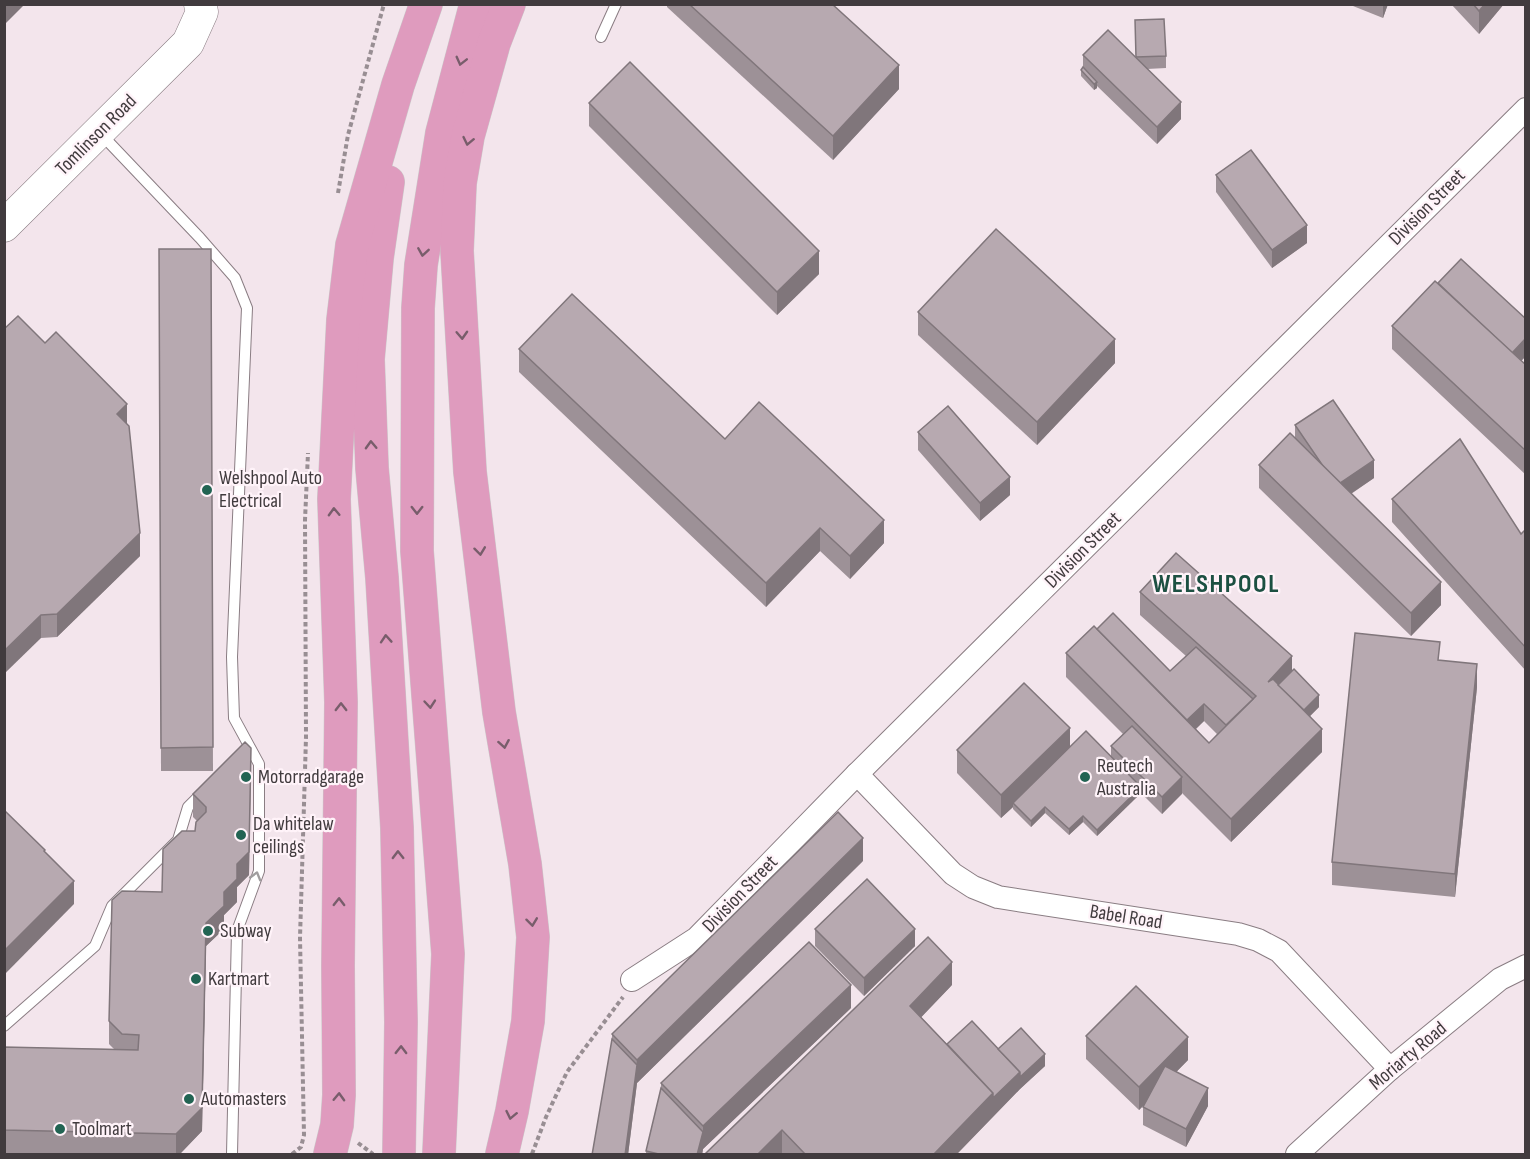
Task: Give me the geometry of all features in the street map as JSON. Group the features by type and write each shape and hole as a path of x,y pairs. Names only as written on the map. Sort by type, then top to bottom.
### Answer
{"highway":[{"path":"399,1155 401,1022 397,828 382,578 372,468 369,359 377,258 392,158 427,4"},
{"path":"330,1155 337,1125 339,1095 341,702 334,499 343,320 352,244 398,85 427,4"},
{"path":"439,1155 448,954 417,551 418,308 421,265 442,133 476,4"},
{"path":"502,1155 528,1021 533,938 525,864 499,712 470,472 457,251 459,183 468,136 494,44 509,4"}],"street":[{"name":"Tomlinson Road","path":"4,226 188,44 202,12 200,4"},
{"name":"Division Street","path":"632,980 697,938 857,774 1526,109"},
{"name":"Babel Road","path":"857,774 953,874 973,887 998,897 1238,934 1258,940 1279,951 1390,1069"},
{"name":"Moriarty Road","path":"1297,1155 1390,1069 1500,979 1526,966"}],"lane":[{"path":"601,37 616,4"},
{"path":"99,132 235,278 247,308 232,657 234,718 244,746 259,764 259,871 237,931 231,1155"},
{"path":"4,1026 95,946 112,906 178,840 188,807 211,783"}],"path":[{"path":"532,1155 546,1117 567,1072 599,1026 618,1005 632,980"},
{"path":"292,1155 303,1143 304,1131"}],"building":[{"path":"689,4 832,4 899,65 833,136"},
{"path":"1473,4 1485,4 1479,11"},
{"path":"1164,19 1166,56 1136,57 1135,20"},
{"path":"1108,30 1181,102 1157,127 1083,55"},
{"path":"630,62 819,251 777,292 589,103"},
{"path":"1083,67 1097,82 1094,84 1081,70"},
{"path":"1251,150 1307,225 1272,250 1216,175"},
{"path":"996,229 1115,339 1037,422 918,312"},
{"path":"159,249 211,249 213,747 161,748"},
{"path":"1461,259 1526,319 1526,338 1512,353 1438,283"},
{"path":"1435,281 1526,365 1526,451 1392,326"},
{"path":"572,294 725,439 759,402 884,520 850,556 820,528 766,583 519,349"},
{"path":"18,316 45,343 56,332 127,404 117,414 129,426 140,533 57,614 41,615 4,651 4,329"},
{"path":"1333,400 1374,460 1340,483 1325,469 1295,425"},
{"path":"948,406 1010,477 980,503 918,432"},
{"path":"1290,433 1441,582 1411,613 1259,465"},
{"path":"1460,439 1521,534 1526,529 1526,648 1392,499"},
{"path":"1176,553 1292,656 1268,682 1273,679 1322,729 1231,819 1066,653 1094,626 1209,743 1256,696 1140,592"},
{"path":"1113,613 1170,671 1196,647 1253,699 1226,725 1204,704 1187,720 1097,629"},
{"path":"1355,633 1440,642 1438,660 1477,664 1455,874 1332,862"},
{"path":"1294,669 1319,695 1304,710 1278,685"},
{"path":"1024,683 1070,728 1001,795 957,750"},
{"path":"1132,726 1182,777 1162,797 1111,746"},
{"name":"Reutech Australia","path":"1086,731 1141,787 1097,830 1083,816 1069,829 1045,807 1031,821 1013,803"},
{"path":"245,742 251,748 249,852 237,864 237,879 224,892 224,906 206,923 202,1108 176,1134 4,1130 4,1047 138,1050 139,1035 122,1034 109,1021 112,900 122,891 162,892 163,849 182,831 195,831 196,822 206,812 206,807 193,794"},
{"path":"4,810 74,881 4,951"},
{"path":"838,812 863,838 637,1060 612,1034"},
{"path":"867,879 915,929 864,978 815,929"},
{"path":"928,937 952,962 910,1006 993,1093 933,1155 806,1155 782,1130 757,1155 704,1155"},
{"path":"809,942 851,985 703,1126 661,1083"},
{"path":"1136,986 1188,1037 1139,1087 1086,1036"},
{"path":"972,1021 1020,1072 993,1098 993,1093 947,1044"},
{"path":"1021,1028 1045,1054 1020,1077 1020,1072 998,1049"},
{"path":"612,1039 637,1065 625,1155 592,1155"},
{"path":"1165,1066 1208,1088 1186,1129 1143,1107"},
{"path":"661,1088 703,1132 697,1155 663,1155 646,1151"}],"place":[{"name":"Welshpool Auto Electrical","path":"207,490"},
{"name":"Motorradgarage","path":"246,777"},
{"name":"Reutech Australia","path":"1085,777"},
{"name":"Da whitelaw ceilings","path":"241,835"},
{"name":"Subway","path":"208,931"},
{"name":"Kartmart","path":"196,979"},
{"name":"Automasters","path":"189,1099"},
{"name":"Toolmart","path":"60,1129"}],"district":[{"name":"WELSHPOOL","path":"1216,584"}]}
